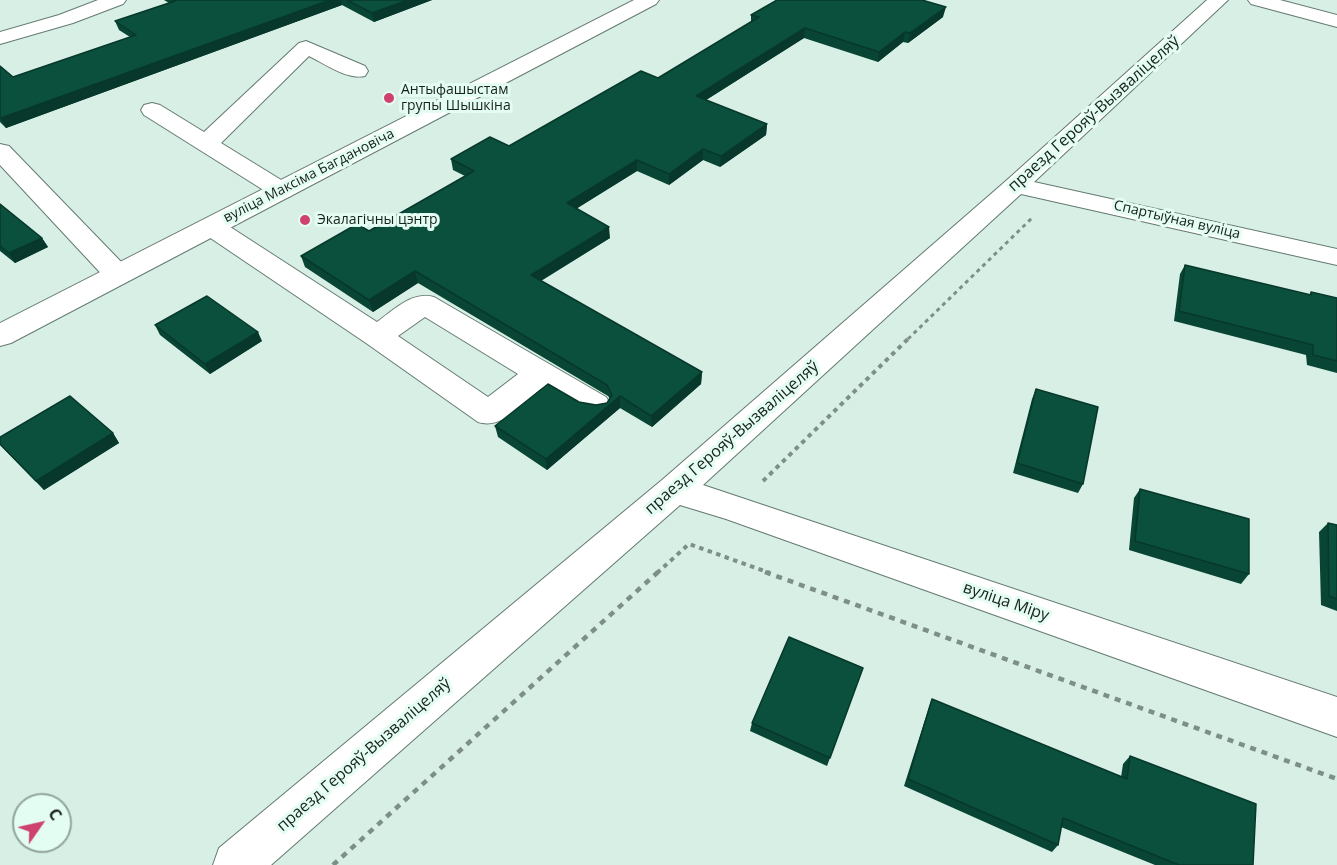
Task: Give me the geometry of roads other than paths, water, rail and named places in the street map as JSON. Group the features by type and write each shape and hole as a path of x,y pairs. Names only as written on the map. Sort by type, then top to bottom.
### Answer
{"street":[{"path":"0,38 66,19 116,0"},
{"name":"вуліца Максіма Багдановіча","path":"0,336 649,0"},
{"name":"праезд Герояў-Вызваліцеляў","path":"236,865 674,490 1016,185 1218,0"},
{"path":"1258,0 1337,21"},
{"path":"206,144 306,47 357,70"},
{"path":"152,110 282,191"},
{"path":"0,151 118,275"},
{"name":"Спартыўная вуліца","path":"1016,185 1337,256"},
{"path":"212,227 377,336 489,414 540,373"},
{"path":"377,336 424,304 595,405"},
{"name":"вуліца Міру","path":"674,490 732,507 1337,717"}],"place":[{"name":"Антыфашыстам групы Шышкіна","path":"389,98"},
{"name":"Экалагічны цэнтр","path":"305,220"}]}
